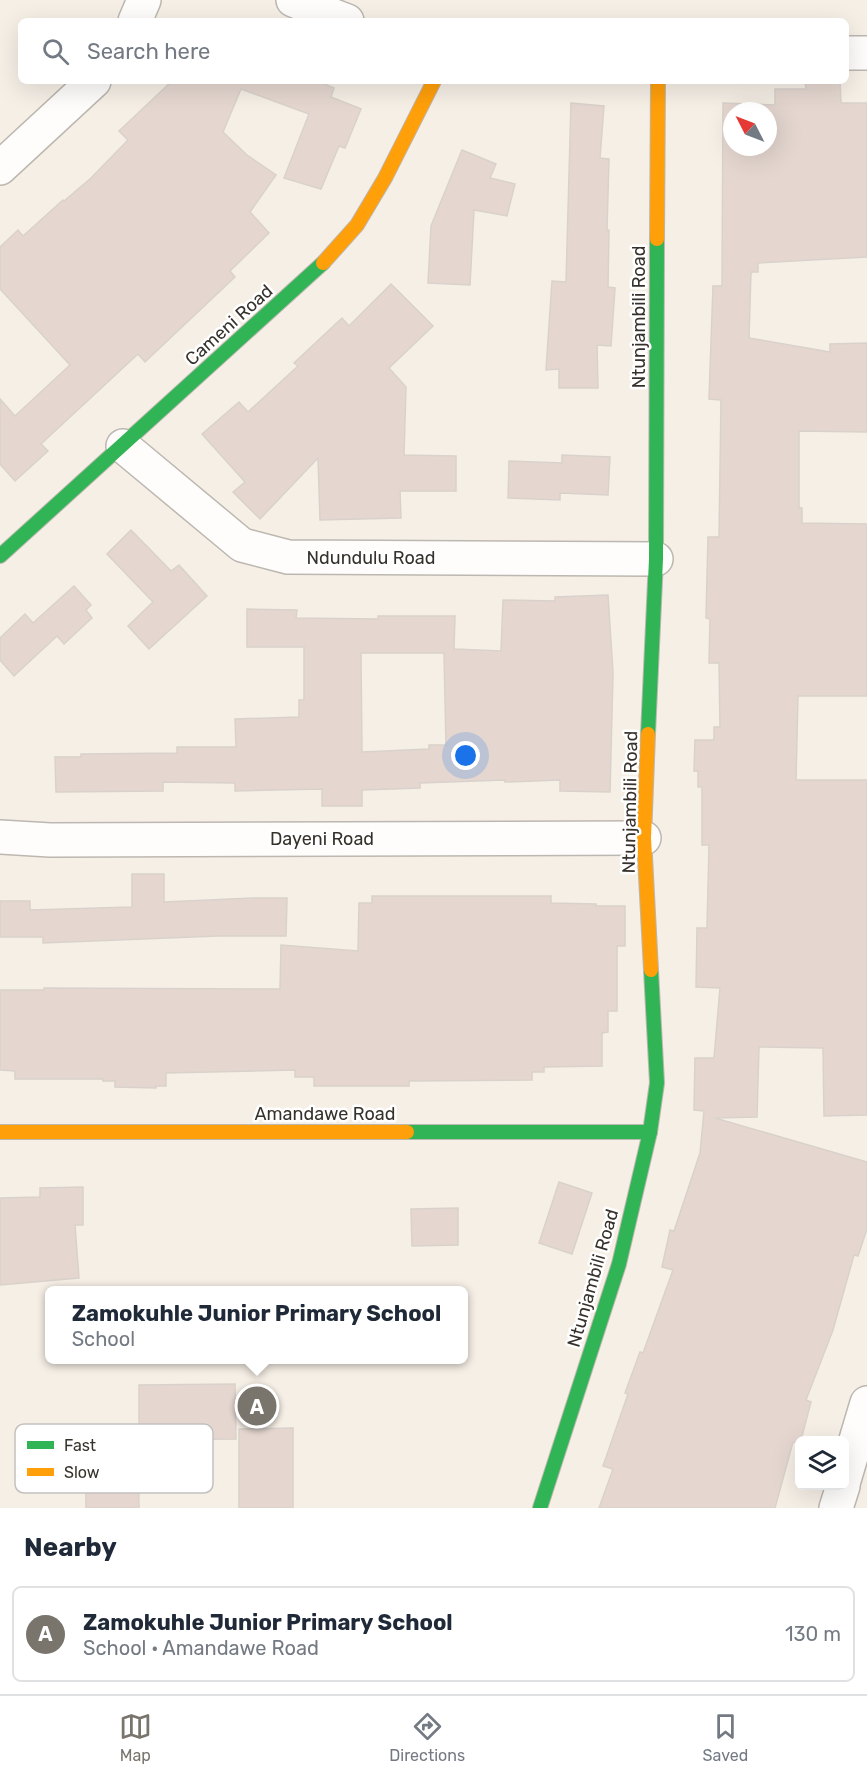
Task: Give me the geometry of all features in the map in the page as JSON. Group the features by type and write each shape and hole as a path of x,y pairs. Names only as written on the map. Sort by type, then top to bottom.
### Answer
{"street":[{"path":"136,18 144,0"},
{"path":"293,0 339,18"},
{"path":"849,53 867,53"},
{"path":"0,168 91,84"},
{"name":"Cameni Road","path":"0,556 319,268 357,225 385,178 432,84"},
{"name":"Ntunjambili Road","path":"540,1508 619,1264 650,1132 657,1083 644,838 656,559 658,84"},
{"name":"Ndundulu Road","path":"123,446 242,545 288,557 656,559"},
{"name":"Dayeni Road","path":"0,837 50,840 644,838"},
{"name":"Amandawe Road","path":"0,1132 650,1132"},
{"path":"849,1463 867,1403"},
{"path":"836,1508 841,1490"}],"building":[{"path":"169,84 324,84 334,88 331,97 361,109 345,148 339,146 321,189 284,178 309,114 241,89 223,132 247,155 276,175 250,212 269,233 230,271 235,277 145,362 138,354 41,444 48,451 15,481 0,464 0,399 15,416 70,365 0,289 0,247 18,230 23,236 91,178 128,140 119,131"},
{"path":"805,84 840,84 841,103 867,103 867,257 758,263 758,272 751,272 749,338 830,352 830,344 867,343 867,432 799,431 799,508 802,508 802,523 867,524 867,696 798,696 796,780 867,780 867,1115 824,1116 823,1048 759,1047 757,1117 715,1118 867,1162 867,1229 858,1256 854,1255 833,1330 806,1400 811,1402 802,1436 795,1436 775,1508 599,1508 613,1469 603,1466 628,1394 625,1393 640,1352 643,1353 673,1270 662,1267 670,1230 674,1231 700,1153 704,1111 694,1110 695,1058 714,1058 720,988 696,987 697,928 707,928 709,845 702,845 702,787 698,787 698,771 694,771 695,740 714,740 714,727 720,727 719,663 709,663 710,619 706,618 708,537 719,537 721,400 709,399 713,286 722,286 723,103 723,156 777,156 777,102 775,102 775,89 806,89"},
{"path":"571,103 604,106 600,158 609,159 608,287 615,288 611,346 597,345 598,388 559,388 559,369 546,370 552,281 566,282"},
{"path":"462,150 496,164 490,178 515,184 507,216 474,210 470,285 428,283 431,226"},
{"path":"391,284 433,326 389,368 406,387 404,455 456,456 456,491 400,491 401,518 320,520 318,458 260,519 233,492 245,482 202,434 239,402 248,412 298,366 294,363 342,318 349,326"},
{"path":"562,455 610,457 608,495 560,493 560,500 508,498 509,461 562,463"},
{"path":"131,530 171,571 179,565 207,596 149,649 128,626 153,602 107,554"},
{"path":"74,586 91,605 86,610 92,618 64,644 57,636 14,676 0,660 0,638 25,614 33,623"},
{"path":"608,595 613,673 610,792 560,791 560,780 420,783 420,788 362,790 362,806 322,806 322,789 235,791 235,783 163,782 163,791 56,792 55,757 81,757 81,754 177,753 177,747 236,747 235,719 299,717 299,700 304,700 304,647 247,647 247,609 297,610 296,618 378,619 378,616 455,616 454,649 501,651 503,600 555,601 555,597","holes":["361,653 444,653 446,745 429,745 429,749 362,752"]},
{"path":"132,874 164,874 164,902 287,898 286,936 218,936 43,943 43,937 0,937 0,901 30,901 30,910 132,907"},
{"path":"372,896 551,896 551,903 625,906 625,946 617,946 617,1011 608,1011 608,1032 602,1033 602,1066 544,1067 544,1072 532,1072 532,1080 409,1081 409,1086 314,1086 314,1077 295,1077 295,1070 166,1073 166,1086 156,1086 156,1088 115,1087 115,1081 103,1081 103,1079 15,1079 15,1071 0,1070 0,990 44,990 44,988 280,989 281,945 358,951 359,903 372,903"},
{"path":"559,1182 592,1193 572,1254 539,1243"},
{"path":"83,1187 83,1225 75,1225 79,1278 0,1285 0,1198 40,1197 40,1188"},
{"path":"458,1208 458,1245 412,1246 411,1209"},
{"path":"235,1384 236,1439 213,1439 213,1424 139,1424 139,1385"},
{"path":"293,1428 293,1508 239,1508 239,1429"},
{"path":"86,1493 139,1493 139,1508 86,1508"}],"traffic: fast":[{"path":"648,734 656,559 657,239"},
{"path":"0,556 323,263"},
{"path":"540,1508 619,1264 650,1132 657,1083 651,970"},
{"path":"407,1132 650,1132"}],"traffic: slow":[{"path":"323,263 357,225 385,178 432,84"},
{"path":"657,239 658,84"},
{"path":"648,734 644,838 651,970"},
{"path":"0,1132 407,1132"}],"place":[{"name":"Zamokuhle Junior Primary School","path":"257,1406"}]}
